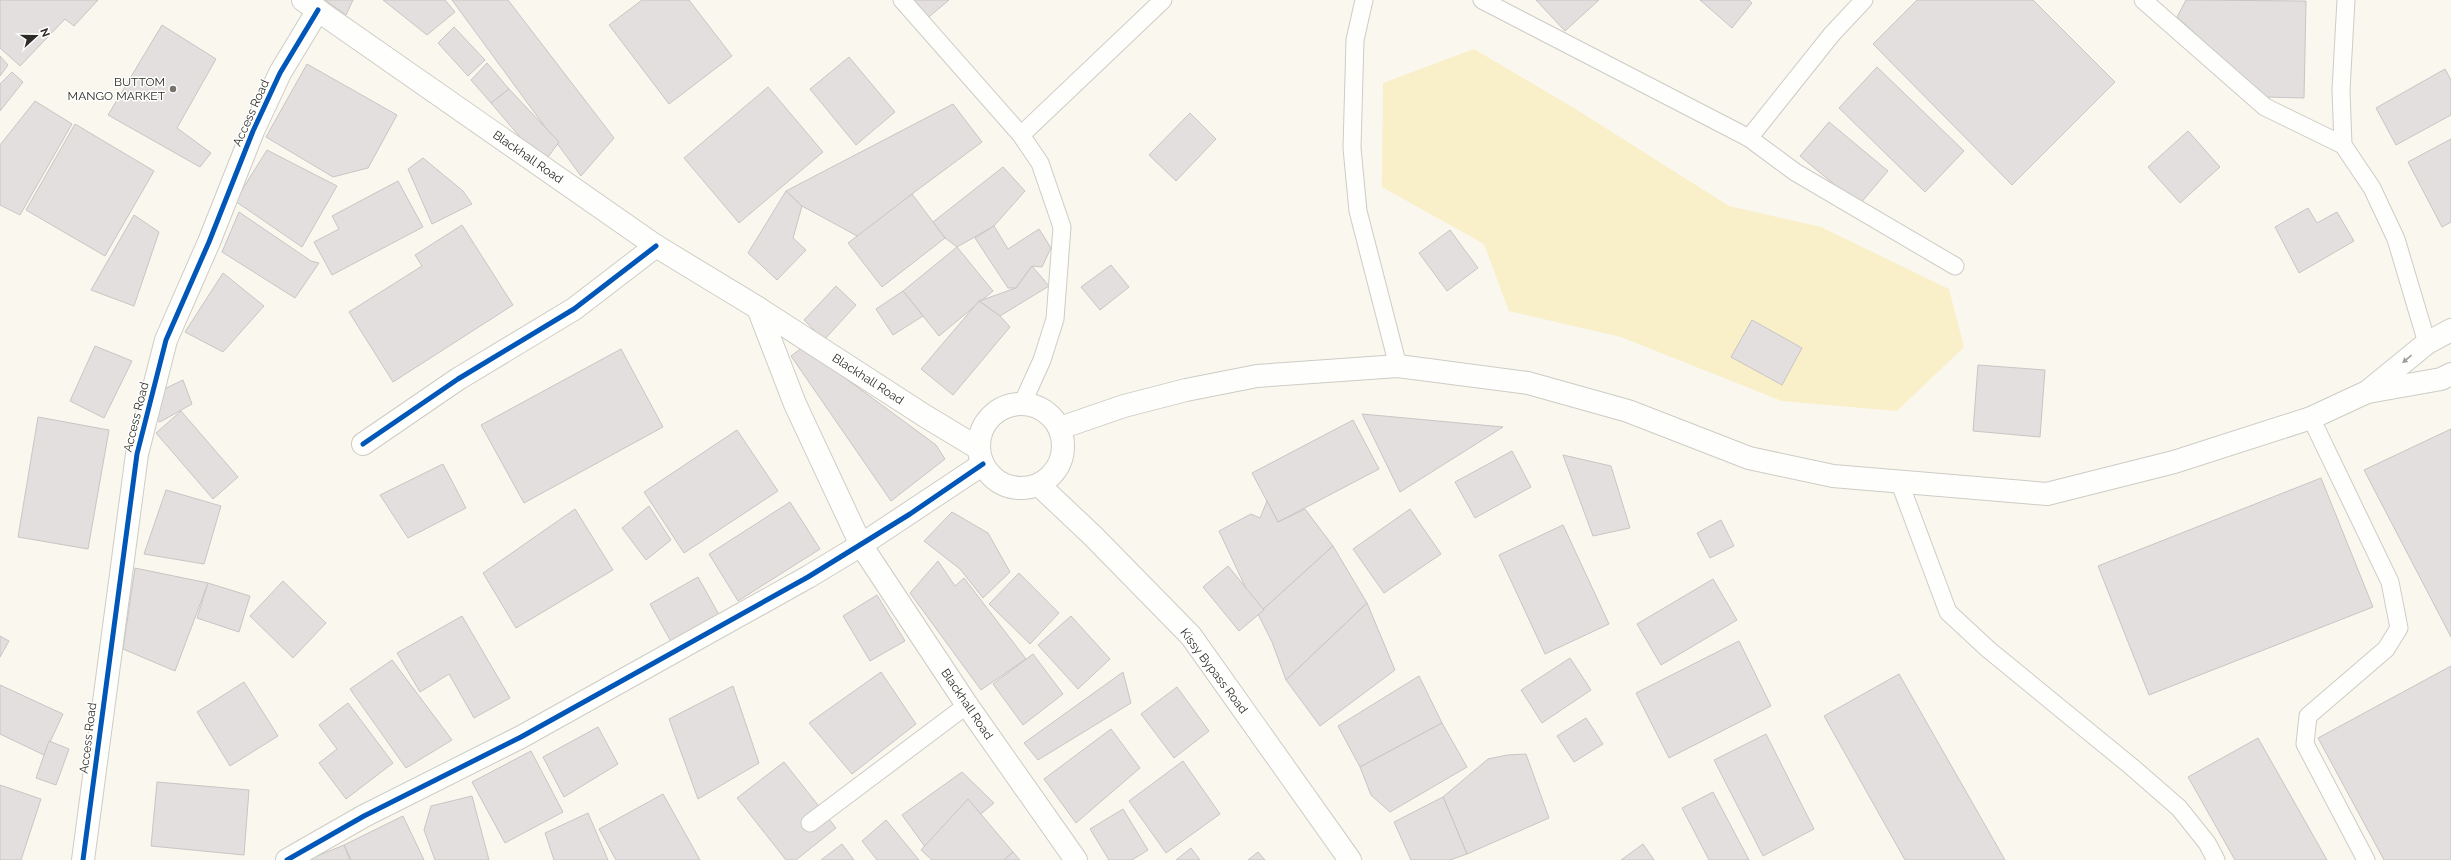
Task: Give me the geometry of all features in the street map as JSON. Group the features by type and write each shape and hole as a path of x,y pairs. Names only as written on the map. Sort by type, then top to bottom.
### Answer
{"main road":[{"name":"Blackhall Road","path":"310,5 656,246 758,308 925,416 980,456"},
{"name":"Access Road","path":"83,860 137,454 166,340 209,242 253,130 310,5"},
{"path":"363,444 458,379 574,309 656,246"},
{"name":"Blackhall Road","path":"758,308 795,404 860,545 967,705 1076,860"},
{"path":"1060,428 1124,406 1186,390 1250,377 1398,366 1528,383 1628,411 1749,458 1833,476 2047,494 2174,462 2311,418 2367,392 2427,343 2451,330"},
{"path":"2367,392 2441,379 2451,374"},
{"path":"1023,402 1038,406 1051,415 1060,428 1064,444 1062,461 1053,475 1039,485 1023,488 1007,486 992,478 980,456 981,431 991,415 1005,406 1023,402"},
{"path":"287,860 364,816 521,737 808,577 860,545 980,456"},
{"name":"Kissy Bypass Road","path":"1039,485 1093,536 1191,636 1350,860"}],"lane":[{"path":"902,0 1021,135 1040,162 1062,227 1055,319 1042,360 1023,402"},
{"path":"1021,135 1163,0"},
{"path":"1364,0 1355,40 1352,148 1358,211 1398,366"},
{"path":"1482,0 1749,138 1795,172 1955,266"},
{"path":"2142,0 2265,107 2343,145 2372,188 2396,239 2427,343"},
{"path":"2343,145 2341,90 2346,0"},
{"path":"1749,138 1859,2"},
{"path":"2311,418 2390,582 2399,628 2386,649 2308,716 2305,744 2366,860"},
{"path":"1899,481 1948,612 1995,655 2132,767 2179,808 2207,843 2216,860"},
{"path":"810,823 967,705"}],"shaded area":[{"path":"1474,49 1574,108 1729,206 1821,227 1949,289 1964,347 1897,411 1782,401 1621,337 1509,311 1484,244 1382,187 1383,83"}],"building":[{"path":"0,0 98,0 74,26 65,19 20,66 0,48"},
{"path":"325,0 353,0 346,15"},
{"path":"383,0 445,0 455,12 427,35"},
{"path":"452,0 508,0 614,138 581,176"},
{"path":"642,0 689,0 732,56 669,104 609,25"},
{"path":"907,0 949,0 924,21"},
{"path":"1536,0 1599,0 1565,31"},
{"path":"1700,0 1749,0 1752,3 1732,28"},
{"path":"1917,0 2033,0 2115,82 2012,185 1873,44"},
{"path":"2186,0 2306,1 2304,98 2265,97 2177,17"},
{"path":"162,25 216,59 177,128 211,153 200,167 108,115"},
{"path":"454,27 485,60 468,76 438,43"},
{"path":"0,56 8,65 0,76"},
{"path":"849,57 895,112 856,145 810,89"},
{"path":"487,63 509,89 491,103 471,80"},
{"path":"307,64 397,115 368,168 333,177 266,137"},
{"path":"1877,67 1964,151 1925,192 1839,108"},
{"path":"2445,69 2451,80 2451,115 2396,145 2376,108"},
{"path":"12,72 23,82 0,111 0,84"},
{"path":"768,87 823,152 739,223 684,158"},
{"path":"509,89 559,142 543,164 491,103"},
{"path":"35,101 72,124 20,215 0,205 0,145"},
{"path":"953,104 982,142 912,194 859,237 802,206 786,191"},
{"path":"1190,113 1216,139 1176,181 1149,155"},
{"path":"1829,122 1888,171 1859,205 1800,156"},
{"path":"75,124 154,171 105,256 26,210"},
{"path":"2188,131 2220,167 2180,203 2148,167"},
{"path":"2451,139 2451,222 2442,227 2408,162"},
{"path":"267,150 337,186 302,247 235,201"},
{"path":"423,158 463,191 472,204 432,224 408,169"},
{"path":"1003,167 1025,191 994,226 957,247 945,238 933,222"},
{"path":"398,181 423,227 332,275 314,242 339,229 332,216"},
{"path":"786,191 802,206 793,238 806,250 777,280 748,253"},
{"path":"912,194 945,238 882,287 848,243"},
{"path":"2308,208 2317,223 2337,212 2354,241 2299,273 2275,227"},
{"path":"239,212 311,261 319,263 295,298 222,252"},
{"path":"134,215 159,232 134,306 91,290"},
{"path":"462,225 513,305 393,382 349,312 422,266 415,255"},
{"path":"994,226 1008,249 1039,229 1051,248 1042,267 1032,266 1016,288 1008,288 975,238"},
{"path":"1450,230 1478,268 1447,291 1419,253"},
{"path":"957,247 993,291 939,336 903,291"},
{"path":"1111,265 1129,287 1100,310 1081,287"},
{"path":"1032,266 1049,286 1000,316 979,301 1016,288"},
{"path":"223,273 264,306 223,352 185,332"},
{"path":"836,286 856,305 824,340 804,320"},
{"path":"903,291 923,316 893,335 876,309"},
{"path":"979,301 1000,316 1010,327 953,395 921,369"},
{"path":"1752,320 1802,348 1782,385 1731,357"},
{"path":"95,346 132,361 104,418 70,401"},
{"path":"803,347 936,445 945,459 891,501 791,356"},
{"path":"621,349 663,427 524,503 481,425"},
{"path":"1978,365 2045,370 2040,437 1973,431"},
{"path":"183,380 192,404 160,422 153,418 160,391"},
{"path":"181,411 238,477 213,499 156,433"},
{"path":"1362,414 1503,427 1400,492"},
{"path":"38,417 109,430 88,549 18,537"},
{"path":"1353,420 1379,469 1278,522 1252,473"},
{"path":"2451,429 2451,637 2364,470"},
{"path":"737,430 778,491 684,553 644,492"},
{"path":"1512,451 1531,487 1475,518 1455,482"},
{"path":"1563,455 1611,466 1630,528 1593,536"},
{"path":"443,464 466,508 408,538 380,495"},
{"path":"2321,478 2373,607 2149,695 2098,566"},
{"path":"166,490 221,506 204,564 144,554"},
{"path":"1267,501 1278,522 1305,509 1333,546 1258,614 1219,531 1251,514 1260,518"},
{"path":"790,502 820,549 738,601 709,554"},
{"path":"649,506 671,540 646,560 622,528"},
{"path":"575,509 613,570 516,628 483,573"},
{"path":"1410,509 1441,554 1384,593 1353,549"},
{"path":"952,512 988,533 1010,572 983,598 960,569 924,541"},
{"path":"1721,520 1734,546 1710,558 1697,533"},
{"path":"1563,525 1609,624 1545,654 1499,555"},
{"path":"1333,546 1367,603 1286,680 1272,642 1258,614"},
{"path":"938,561 955,586 964,578 1026,659 981,690 910,593"},
{"path":"1228,566 1264,610 1239,631 1203,587"},
{"path":"135,568 208,583 175,671 123,649"},
{"path":"1019,573 1059,613 1030,644 989,604"},
{"path":"698,577 722,620 674,647 650,604"},
{"path":"1713,579 1737,620 1661,665 1637,624"},
{"path":"283,581 326,623 293,658 250,616"},
{"path":"208,583 250,596 239,632 197,618"},
{"path":"877,595 905,641 870,661 843,616"},
{"path":"1367,603 1395,670 1320,726 1286,680"},
{"path":"462,616 510,698 474,718 449,674 420,692 397,653"},
{"path":"1071,616 1110,659 1078,689 1038,645"},
{"path":"0,636 9,641 0,657"},
{"path":"1739,641 1771,706 1669,758 1636,693"},
{"path":"1033,654 1063,694 1023,725 993,684"},
{"path":"1570,658 1591,690 1542,723 1521,690"},
{"path":"392,660 452,740 406,768 350,689"},
{"path":"2451,666 2451,860 2384,860 2318,738"},
{"path":"881,672 916,724 852,774 809,723"},
{"path":"1123,672 1131,703 1038,760 1024,743"},
{"path":"1899,674 2005,860 1905,860 1824,716"},
{"path":"1419,676 1442,723 1360,767 1338,726"},
{"path":"244,682 278,736 230,766 197,712"},
{"path":"0,685 63,714 44,755 0,734"},
{"path":"733,686 759,763 698,799 669,719"},
{"path":"1177,687 1209,731 1174,758 1141,714"},
{"path":"348,703 393,763 346,799 319,763 337,749 319,725"},
{"path":"1586,718 1603,744 1574,762 1557,736"},
{"path":"1442,723 1467,767 1390,812 1371,795 1360,767"},
{"path":"598,727 618,764 564,797 543,757"},
{"path":"1111,729 1140,768 1076,823 1044,779"},
{"path":"1766,734 1814,829 1763,856 1714,760"},
{"path":"2258,738 2327,860 2235,860 2188,777"},
{"path":"49,741 69,749 56,785 36,778"},
{"path":"531,751 563,812 505,843 472,782"},
{"path":"1526,754 1549,818 1467,854 1443,797 1488,759 1507,755"},
{"path":"1183,761 1220,814 1166,853 1129,801"},
{"path":"784,762 836,828 796,860 786,860 737,798"},
{"path":"962,772 994,803 931,855 902,815"},
{"path":"157,782 249,790 244,855 151,846"},
{"path":"0,785 41,799 21,860 0,860"},
{"path":"1713,792 1749,860 1709,860 1682,808"},
{"path":"663,794 700,860 616,860 599,829"},
{"path":"472,796 489,860 435,860 424,830 431,806"},
{"path":"1443,797 1467,854 1450,860 1411,860 1394,822"},
{"path":"968,799 1013,852 1004,860 932,860 921,850"},
{"path":"1123,809 1148,850 1132,860 1109,860 1090,829"},
{"path":"588,813 608,860 554,860 545,833"},
{"path":"403,816 424,860 351,860 344,845"},
{"path":"886,820 919,860 877,860 862,841"},
{"path":"842,844 854,860 821,860"},
{"path":"1643,844 1654,860 1621,860"},
{"path":"344,845 350,860 307,860"},
{"path":"1191,848 1200,860 1176,860"},
{"path":"1013,852 1020,860 1004,860"},
{"path":"1258,852 1265,860 1248,860"}],"cycle path":[{"path":"83,860 137,454 166,340 209,242 253,131 280,73 318,10"},
{"path":"363,444 458,379 574,309 656,246"},
{"path":"287,860 364,816 521,737 808,577 910,514 983,464"}],"place":[{"name":"BUTTOM MANGO MARKET","path":"173,89"}]}
